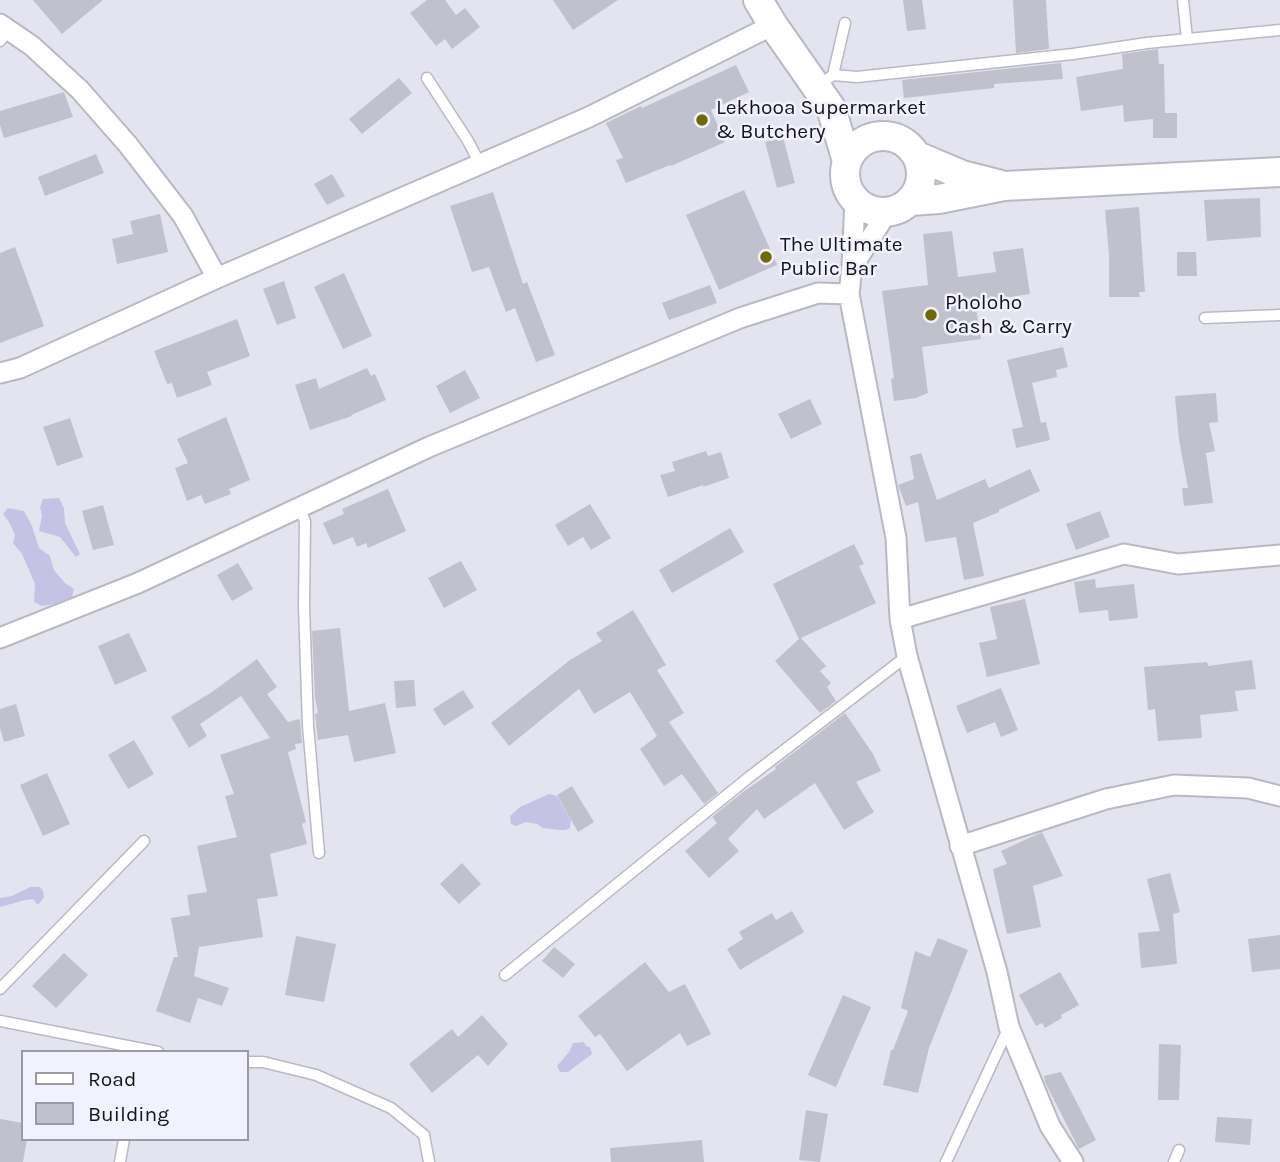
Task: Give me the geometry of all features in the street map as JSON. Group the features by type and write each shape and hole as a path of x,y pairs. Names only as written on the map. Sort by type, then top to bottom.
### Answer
{"main road":[{"path":"758,0 773,25 828,90 878,136"},
{"path":"828,90 847,161"},
{"path":"899,206 917,191 921,180 917,156 901,140 878,136 868,139 859,144 847,161 846,181 855,200 876,211 1004,186 1280,172"},
{"path":"917,156 962,174 1004,186"}],"street":[{"path":"0,373 20,368 217,278 589,117 773,25"},
{"path":"3,32 32,46 80,90 183,216 217,278"},
{"path":"855,200 849,294 896,538 900,619 907,656 997,972 1009,1027 1050,1126 1073,1162"},
{"path":"852,267 899,206"},
{"path":"0,638 138,583 429,447 740,318 818,293 849,294"},
{"path":"900,619 1124,554 1178,564 1280,555"},
{"path":"960,846 1106,799 1174,785 1248,788 1280,796"}],"lane":[{"path":"1183,0 1187,38"},
{"path":"828,90 845,23"},
{"path":"828,90 857,77 1073,54 1187,38 1280,30"},
{"path":"426,78 480,164"},
{"path":"1205,318 1280,315"},
{"path":"299,508 305,522 304,606 308,725 319,853"},
{"path":"505,975 748,778 907,656"},
{"path":"0,989 145,842"},
{"path":"0,1021 138,1050"},
{"path":"946,1162 1009,1027"},
{"path":"248,1062 263,1062 316,1075 391,1108 424,1135 429,1162"},
{"path":"120,1162 124,1141"},
{"path":"1174,1162 1179,1150"}],"shaded area":[{"path":"59,498 64,508 65,523 80,554 76,557 60,537 39,531 43,499"},
{"path":"8,508 24,511 39,548 50,556 54,570 74,589 72,598 62,603 42,606 34,602 35,584 22,554 13,543 15,535 3,514"},
{"path":"549,794 557,796 571,820 570,828 543,828 526,822 516,826 511,824 510,816 520,807"},
{"path":"30,887 40,887 43,891 44,897 38,905 33,899 0,907 0,898 12,896"},
{"path":"584,1042 590,1047 592,1054 568,1072 560,1072 557,1066 573,1043"}],"building":[{"path":"33,0 103,0 62,34"},
{"path":"427,0 445,0 456,15 465,8 480,27 452,49 445,39 436,46 410,13"},
{"path":"553,0 618,0 573,30"},
{"path":"903,0 922,0 926,29 907,31"},
{"path":"1013,0 1046,0 1049,49 1016,53"},
{"path":"1158,49 1159,64 1164,64 1165,113 1177,113 1177,138 1153,138 1153,119 1124,122 1123,105 1081,111 1076,77 1123,69 1122,54"},
{"path":"1061,63 1063,79 994,84 994,88 904,98 902,80"},
{"path":"736,65 749,92 711,110 725,142 626,183 616,160 623,158 606,123"},
{"path":"399,78 412,93 362,134 349,119"},
{"path":"64,92 73,117 4,138 0,111"},
{"path":"783,137 795,183 777,188 765,142"},
{"path":"96,154 104,173 45,196 38,177"},
{"path":"332,174 345,196 327,205 314,184"},
{"path":"744,190 777,265 719,290 686,215"},
{"path":"493,192 523,284 527,282 555,355 536,362 515,308 506,312 489,267 472,272 450,206"},
{"path":"1260,198 1261,237 1207,241 1204,200"},
{"path":"1139,207 1145,292 1139,292 1140,297 1109,297 1105,210"},
{"path":"160,214 168,252 117,264 112,239 133,234 130,221"},
{"path":"952,231 958,277 996,272 993,252 1023,248 1030,294 975,302 981,339 922,347 928,393 916,398 894,401 891,379 894,378 882,291 928,285 923,234"},
{"path":"15,247 44,326 0,343 0,253"},
{"path":"1177,252 1196,252 1197,276 1177,276"},
{"path":"344,273 372,336 343,349 314,287"},
{"path":"284,281 296,318 277,325 263,289"},
{"path":"710,285 717,303 669,320 662,303"},
{"path":"237,319 250,356 207,372 212,385 177,398 172,383 167,384 154,351"},
{"path":"1063,347 1068,367 1056,370 1057,377 1032,383 1041,423 1046,422 1050,440 1016,448 1012,429 1023,427 1007,360"},
{"path":"367,368 371,376 375,374 386,400 352,416 310,430 295,385 316,378 319,389"},
{"path":"465,370 480,398 450,413 436,386"},
{"path":"1216,393 1218,422 1209,423 1215,451 1206,453 1213,503 1184,506 1182,488 1188,488 1179,440 1175,396"},
{"path":"810,399 822,424 791,439 778,414"},
{"path":"226,417 250,480 229,489 231,494 205,504 201,495 187,501 175,468 188,463 177,439"},
{"path":"70,418 83,457 57,466 43,427"},
{"path":"706,451 708,456 721,452 729,478 668,497 660,475 675,471 672,462"},
{"path":"921,453 937,500 985,479 989,488 1030,469 1040,491 973,523 984,576 964,580 956,537 925,542 918,502 906,506 898,485 914,479 910,456"},
{"path":"388,489 406,531 368,548 366,543 357,547 353,537 333,545 323,523 344,514 342,509"},
{"path":"590,504 611,538 591,550 583,537 568,546 555,525"},
{"path":"103,505 114,545 93,550 82,511"},
{"path":"1100,511 1110,537 1076,550 1066,524"},
{"path":"730,528 744,552 672,593 659,570"},
{"path":"854,544 864,564 859,566 876,603 801,638 826,666 820,671 831,683 827,687 836,701 820,713 775,661 799,639 773,584"},
{"path":"461,561 477,590 444,608 428,578"},
{"path":"238,563 253,589 232,601 217,575"},
{"path":"1095,579 1096,588 1134,584 1138,618 1109,621 1108,610 1079,613 1074,582"},
{"path":"1025,599 1040,664 987,677 979,643 997,639 990,607"},
{"path":"633,610 666,665 657,670 684,713 669,722 718,793 704,804 682,774 664,786 640,749 657,736 630,692 594,714 579,689 509,746 491,723 570,660 602,641 596,633"},
{"path":"340,628 349,711 385,703 396,753 354,762 348,735 318,740 312,631"},
{"path":"129,633 147,671 115,685 98,646"},
{"path":"257,659 277,687 267,694 288,722 300,720 302,743 295,744 296,749 288,752 306,822 302,824 307,844 270,854 278,896 257,899 263,937 199,947 194,976 229,988 222,1006 198,998 190,1023 156,1011 174,957 178,957 171,918 190,915 187,895 207,892 197,846 237,837 225,796 234,794 220,755 270,738 241,696 200,724 207,736 189,748 171,717 212,692"},
{"path":"1252,660 1256,689 1235,691 1238,711 1200,715 1202,738 1158,741 1155,709 1148,710 1144,667 1207,662 1208,666"},
{"path":"414,680 416,706 396,708 394,681"},
{"path":"1001,688 1018,730 1001,737 995,722 967,733 956,706"},
{"path":"463,690 474,707 444,726 433,709"},
{"path":"16,704 25,736 4,742 0,728 0,709"},
{"path":"845,713 873,754 881,771 856,782 874,812 844,830 815,783 764,819 757,809 728,839 739,851 709,878 685,851 717,823 712,817"},
{"path":"134,740 154,774 128,789 108,755"},
{"path":"47,773 70,824 43,836 20,785"},
{"path":"572,786 594,822 578,832 557,795"},
{"path":"1042,832 1063,876 1033,886 1041,927 1007,934 993,869 1007,864 1001,851"},
{"path":"462,863 481,884 459,904 440,884"},
{"path":"1170,873 1180,912 1173,914 1177,964 1141,968 1138,933 1160,931 1147,879"},
{"path":"792,911 804,932 740,970 727,949 743,939 739,932 772,913 776,920"},
{"path":"1280,935 1280,969 1252,972 1248,939"},
{"path":"296,936 336,944 324,1002 285,995"},
{"path":"938,938 968,950 929,1048 918,1093 883,1085 891,1050 908,1011 901,1008 915,951 930,957"},
{"path":"554,947 575,964 563,978 542,961"},
{"path":"64,953 88,975 56,1008 32,986"},
{"path":"645,962 669,992 685,984 711,1034 687,1046 680,1033 627,1071 600,1034 595,1037 578,1016"},
{"path":"1060,972 1079,1005 1045,1028 1042,1023 1036,1026 1019,995"},
{"path":"843,995 871,1007 836,1087 808,1075"},
{"path":"482,1015 508,1044 488,1066 478,1055 432,1093 409,1064 452,1029 458,1037"},
{"path":"1159,1044 1181,1045 1179,1100 1158,1100"},
{"path":"1061,1072 1096,1140 1079,1149 1045,1082 1044,1076"},
{"path":"806,1110 828,1114 820,1162 799,1160"},
{"path":"1217,1117 1252,1119 1250,1145 1215,1142"},
{"path":"0,1119 21,1123 21,1141 27,1141 23,1162 0,1162"},
{"path":"702,1140 704,1162 611,1162 610,1148"}],"place":[{"name":"Lekhooa Supermarket & Butchery","path":"702,120"},
{"name":"The Ultimate Public Bar","path":"766,257"},
{"name":"Pholoho Cash & Carry","path":"931,315"}]}
